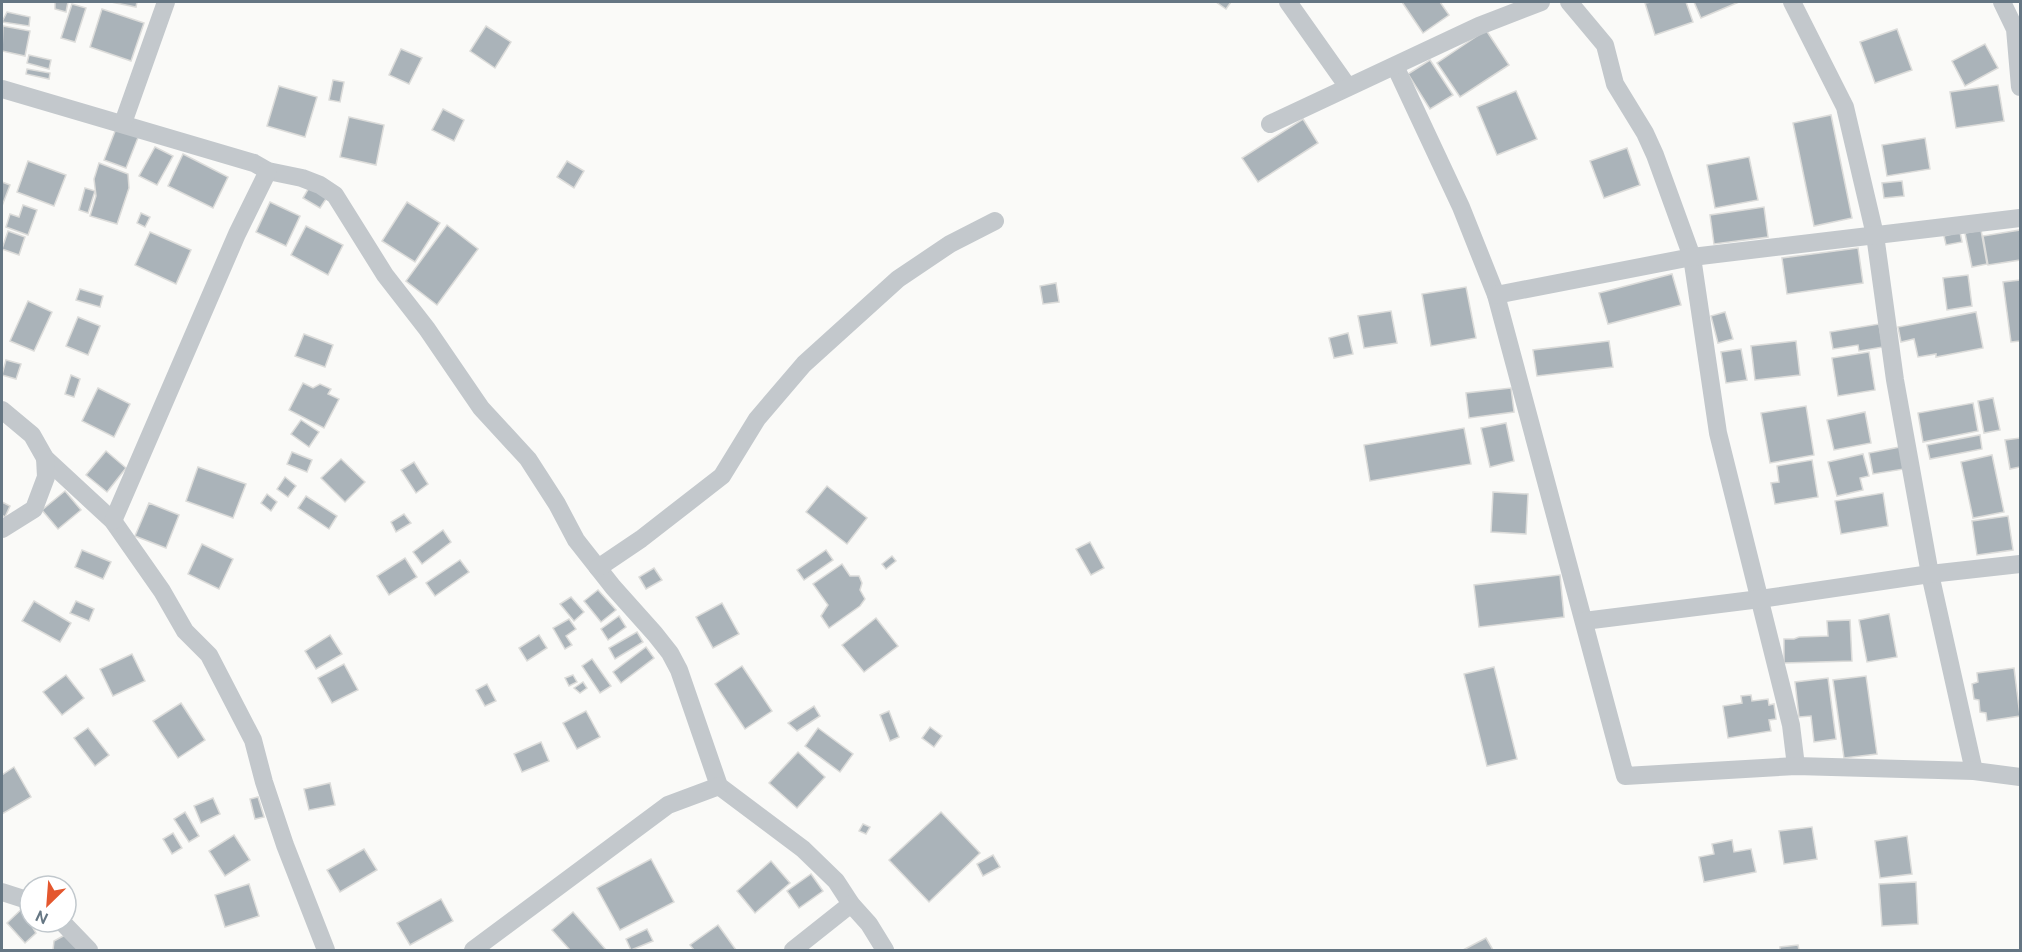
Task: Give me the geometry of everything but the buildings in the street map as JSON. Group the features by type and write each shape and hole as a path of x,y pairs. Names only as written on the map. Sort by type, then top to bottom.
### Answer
{"street":[{"path":"123,123 166,2"},
{"path":"1288,2 1348,87"},
{"path":"1270,124 1395,66 1505,8 1541,2"},
{"path":"1569,2 1605,45 1615,84 1645,133 1655,155 1692,256 1718,433 1791,725 1796,766"},
{"path":"1792,2 1845,107 1875,235 1895,380 1930,574 1974,771"},
{"path":"2002,2 2015,29 2020,87"},
{"path":"1395,66 1461,207 1496,295 1625,776 1796,766 1974,771 2020,777"},
{"path":"2,89 254,163 268,171 302,178 320,185 335,195 385,274 427,329 481,408 528,459 576,540 670,653 679,670 718,786 803,849 836,881 851,904 869,924 885,951"},
{"path":"113,521 237,234 268,171"},
{"path":"1496,295 1692,256 2020,218"},
{"path":"598,568 641,539 722,476 757,419 804,364 898,279 950,244 995,221"},
{"path":"2,410 32,435 45,458 113,521 162,591 185,632 209,655 253,740 285,845 326,951"},
{"path":"2,529 34,509 46,477 45,458"},
{"path":"1584,621 1760,600 1930,574 2020,564"},
{"path":"473,951 668,805 718,786"},
{"path":"2,892 18,897"},
{"path":"793,951 851,904"},
{"path":"73,934 89,951"}]}
